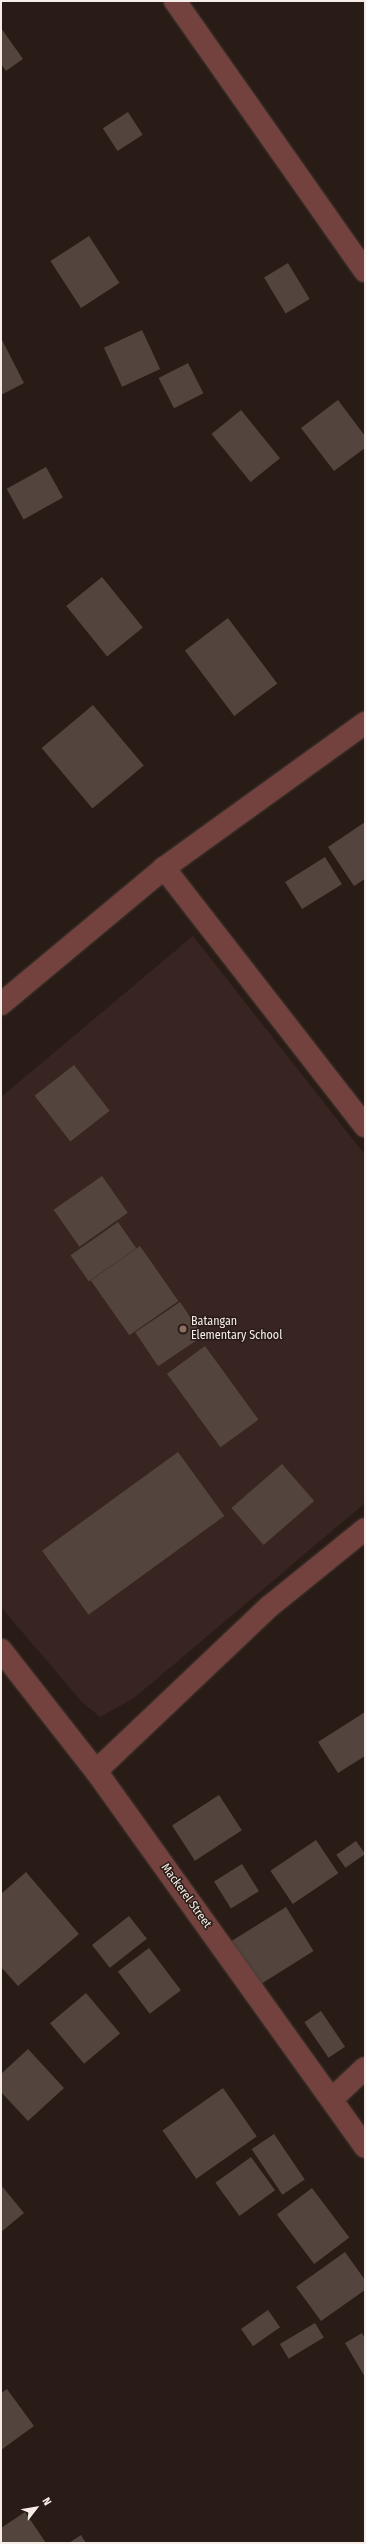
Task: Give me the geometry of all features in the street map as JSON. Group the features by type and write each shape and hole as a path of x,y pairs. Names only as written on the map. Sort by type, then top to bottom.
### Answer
{"street":[{"path":"175,1 365,271"},
{"path":"1,1004 164,868 365,723"},
{"path":"164,868 365,1126"},
{"path":"96,1771 270,1606 365,1529"},
{"name":"Mackerel Street","path":"1,1650 96,1771 333,2098 365,2147"},
{"path":"333,2098 365,2068"}],"shaded area":[{"name":"Batangan Elementary School","path":"193,936 365,1155 365,1503 134,1698 100,1717 82,1702 1,1607 1,1097"}],"building":[{"path":"1,28 23,59 6,71 1,64"},
{"path":"128,112 143,135 118,151 103,128"},
{"path":"89,236 119,283 81,308 50,261"},
{"path":"288,263 310,299 286,313 264,277"},
{"path":"142,330 160,369 122,387 104,348"},
{"path":"1,338 24,383 1,395"},
{"path":"188,363 203,393 174,408 159,378"},
{"path":"338,400 365,436 365,448 334,471 301,428"},
{"path":"241,410 280,458 250,482 211,434"},
{"path":"46,467 63,498 24,519 7,489"},
{"path":"102,577 143,628 107,656 66,606"},
{"path":"228,618 277,683 234,716 185,650"},
{"path":"93,705 144,766 92,809 42,748"},
{"path":"365,822 365,879 354,886 328,847"},
{"path":"325,857 342,884 302,909 285,882"},
{"path":"74,1065 110,1111 70,1141 35,1096"},
{"path":"102,1176 128,1213 79,1247 54,1210"},
{"path":"118,1222 136,1248 89,1281 70,1255"},
{"path":"140,1246 178,1301 129,1335 91,1280"},
{"path":"180,1302 203,1336 158,1366 135,1332"},
{"path":"205,1346 258,1420 220,1447 167,1374"},
{"path":"178,1452 224,1516 89,1615 42,1551"},
{"path":"282,1464 314,1501 264,1545 231,1508"},
{"path":"365,1712 365,1756 338,1773 318,1742"},
{"path":"219,1795 242,1830 195,1861 172,1825"},
{"path":"316,1840 338,1873 293,1904 270,1871"},
{"path":"356,1841 365,1854 346,1868 336,1855"},
{"path":"242,1864 259,1891 231,1909 214,1881"},
{"path":"26,1872 79,1934 18,1986 1,1967 1,1894"},
{"path":"286,1907 314,1951 255,1988 227,1944"},
{"path":"129,1916 147,1939 110,1968 92,1945"},
{"path":"149,1948 181,1990 150,2014 118,1971"},
{"path":"86,1993 120,2034 84,2064 50,2023"},
{"path":"321,2011 345,2047 328,2058 304,2022"},
{"path":"28,2049 64,2088 28,2121 1,2092 1,2074"},
{"path":"223,2088 257,2136 196,2179 162,2130"},
{"path":"274,2134 305,2180 282,2195 252,2149"},
{"path":"251,2157 275,2190 240,2216 215,2183"},
{"path":"1,2185 24,2213 1,2232"},
{"path":"312,2188 349,2238 314,2264 277,2214"},
{"path":"345,2252 365,2280 365,2290 321,2321 296,2287"},
{"path":"268,2310 280,2327 253,2346 241,2329"},
{"path":"315,2323 324,2338 289,2359 280,2344"},
{"path":"362,2333 365,2339 365,2377 345,2343"},
{"path":"7,2389 34,2426 1,2450 1,2393"},
{"path":"25,2512 46,2543 1,2543 1,2528"},
{"path":"81,2535 86,2543 69,2543"}],"place":[{"name":"Batangan Elementary School","path":"183,1329"}]}
